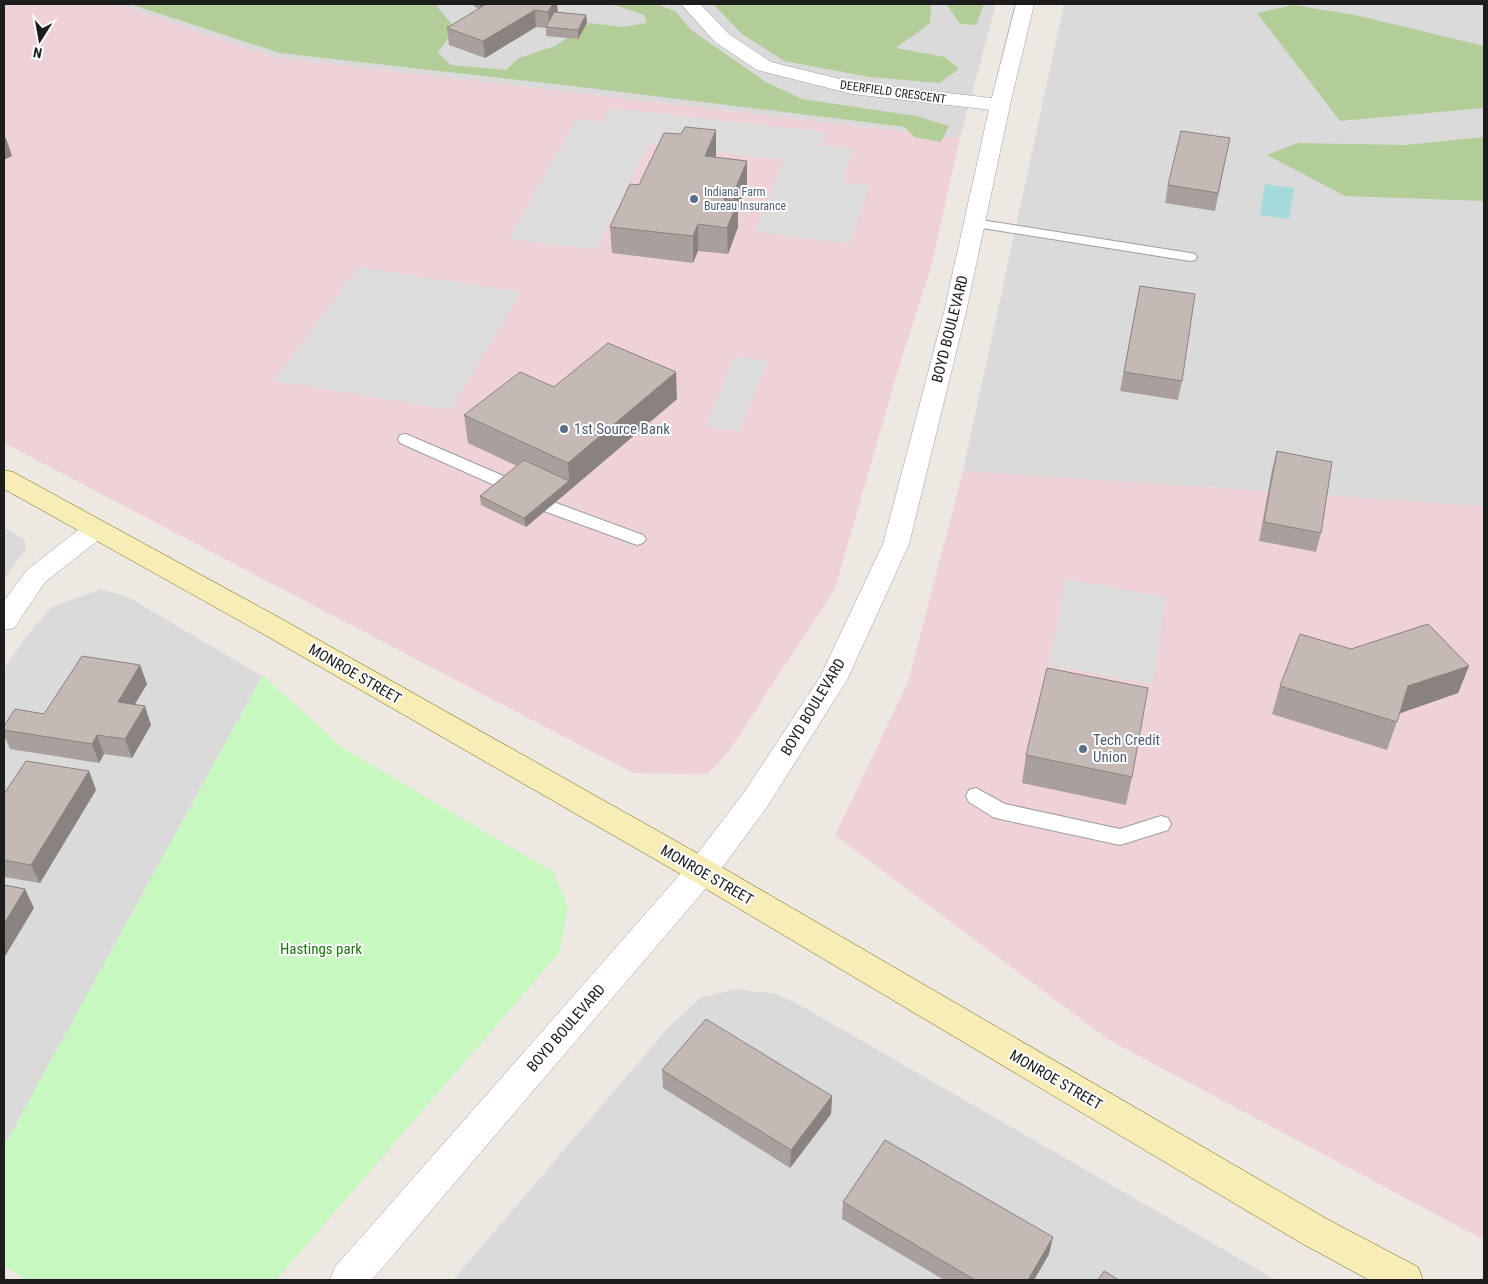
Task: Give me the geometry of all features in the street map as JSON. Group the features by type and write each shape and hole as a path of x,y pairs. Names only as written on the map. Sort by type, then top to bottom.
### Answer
{"main road":[{"name":"MONROE STREET","path":"4,478 268,624 702,871 1314,1231 1405,1280"}],"street":[{"name":"DEERFIELD CRESCENT","path":"690,4 722,38 764,66 852,88 1000,105"},
{"name":"BOYD BOULEVARD","path":"348,1280 702,871 756,799 833,680 896,544 955,312 1000,105 1025,4"},
{"path":"4,621 36,576 96,529"}],"lane":[{"path":"975,223 1190,257"},
{"path":"406,439 507,484 550,507 637,539"},
{"path":"976,796 1000,811 1120,837 1161,824"}],"shaded area":[{"path":"4,4 117,4 273,57 960,138 931,267 898,370 835,589 729,751 708,774 633,773 4,443"},
{"path":"117,4 996,4 960,138 273,57"},
{"path":"1064,4 1484,4 1484,506 963,471"},
{"path":"610,108 826,132 821,145 853,149 842,182 869,185 850,244 755,232 784,160 649,144 596,250 509,239 576,119 602,122"},
{"path":"358,267 521,292 450,410 274,381"},
{"path":"735,356 768,361 739,431 706,426"},
{"path":"963,471 1484,506 1484,1240 1109,1040 835,835 908,682"},
{"path":"4,528 24,539 26,549 4,579"},
{"path":"1066,579 1166,597 1153,684 1049,665"},
{"path":"101,589 128,597 262,676 4,1146 4,668 29,633 52,607"},
{"path":"735,989 777,994 798,1004 1276,1280 453,1280 668,1028 700,998"}],"green space":[{"path":"130,4 435,4 455,28 438,53 451,65 506,70 519,58 555,46 590,23 623,27 647,23 644,15 612,4 656,4 675,11 691,30 766,82 802,99 916,116 949,126 941,142 914,137 905,127 589,88 280,53"},
{"path":"713,4 984,4 976,25 960,24 947,5 931,5 930,23 896,48 945,57 959,69 939,83 870,77 784,61 742,34"},
{"path":"1293,5 1355,15 1484,46 1484,108 1340,121 1257,13"},
{"path":"1484,137 1484,201 1345,196 1267,155 1298,143 1405,145"},
{"name":"Hastings park","path":"263,675 341,747 553,872 568,906 559,953 276,1280 26,1280 4,1265 4,1146"}],"water":[{"path":"1265,184 1294,188 1289,219 1260,215"}],"building":[{"path":"486,4 553,4 548,12 535,10 483,41 447,28"},
{"path":"554,12 586,15 578,30 546,27"},
{"name":"Indiana Farm Bureau Insurance","path":"685,127 716,130 705,156 747,161 734,192 727,191 724,200 738,201 727,228 698,224 693,236 610,227 630,184 639,185 664,133 681,134"},
{"path":"1181,131 1230,138 1218,193 1168,185"},
{"path":"1140,286 1195,294 1182,381 1124,372"},
{"path":"608,343 676,372 568,463 464,415 520,372 554,387"},
{"path":"1277,451 1332,462 1321,533 1264,522"},
{"path":"524,460 569,481 524,518 480,496"},
{"path":"1428,624 1469,666 1408,686 1397,722 1280,686 1300,634 1351,649"},
{"path":"82,656 140,665 118,702 145,706 125,739 97,735 92,744 4,730 4,726 15,709 44,714"},
{"name":"Tech Credit Union","path":"1047,668 1148,688 1132,777 1026,755"},
{"path":"26,761 89,771 31,865 4,860 4,794"},
{"path":"4,885 25,889 4,924"},
{"path":"706,1019 832,1096 791,1150 662,1070"},
{"path":"885,1140 1053,1237 1028,1280 975,1280 843,1202"},
{"path":"1104,1271 1119,1280 1098,1280"}],"place":[{"name":"Indiana Farm Bureau Insurance","path":"694,199"},
{"name":"1st Source Bank","path":"564,429"},
{"name":"Tech Credit Union","path":"1083,749"}]}
